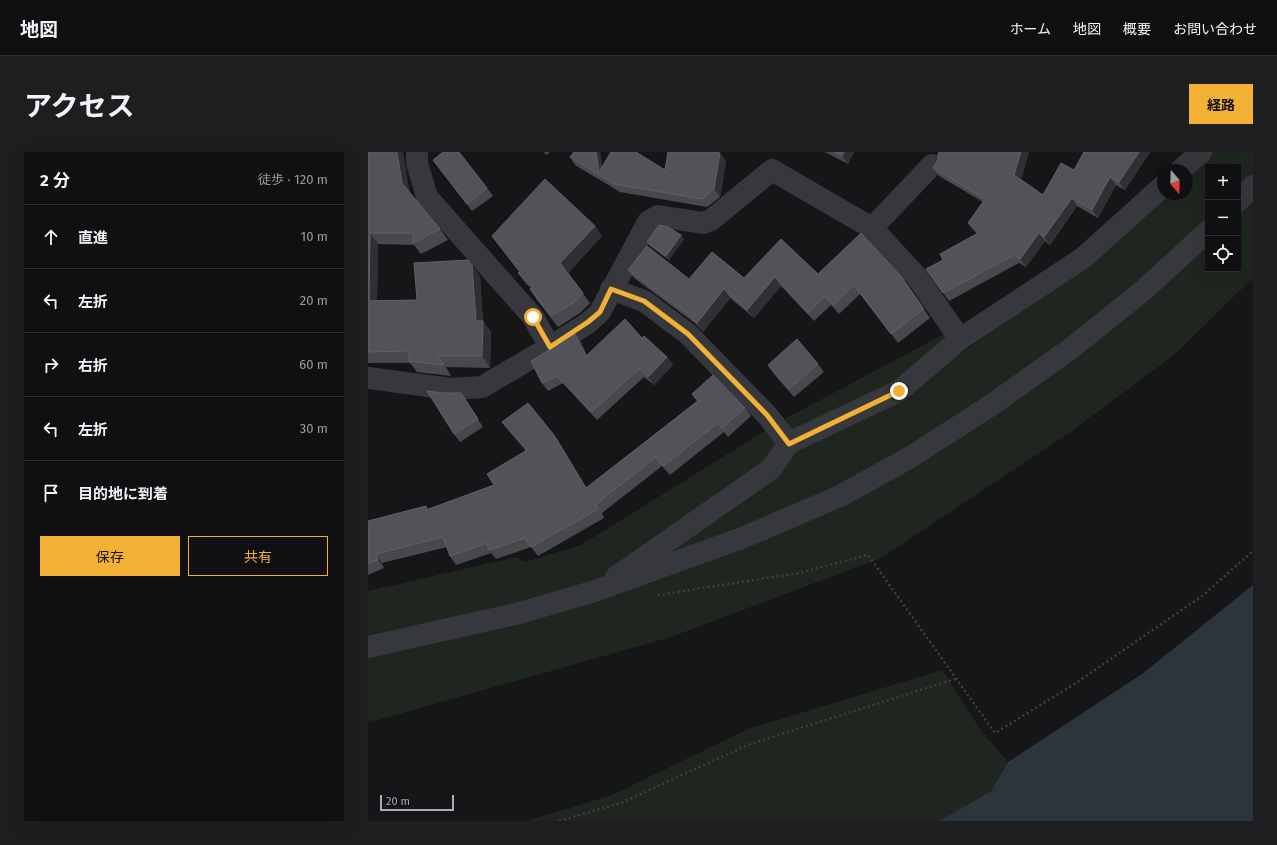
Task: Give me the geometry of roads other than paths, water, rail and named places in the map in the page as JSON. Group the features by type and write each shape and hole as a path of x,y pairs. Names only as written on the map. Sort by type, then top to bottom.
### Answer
{"street":[{"path":"417,152 417,163 426,197 533,317 550,347"},
{"path":"1188,164 1201,152"},
{"path":"872,228 932,165"},
{"path":"368,378 451,389 482,387 550,347 588,322 600,312 648,222 658,216 703,223 711,220 772,170 872,228 917,276 960,339"},
{"path":"1239,200 1253,186"},
{"path":"595,591 771,469 789,444 899,391 960,339 1083,258 1157,191"},
{"path":"368,647 516,614 595,591 742,538 840,496 909,458 990,406 1069,350 1145,288 1205,234"},
{"path":"611,289 644,301 688,334 767,415 789,444"}]}
